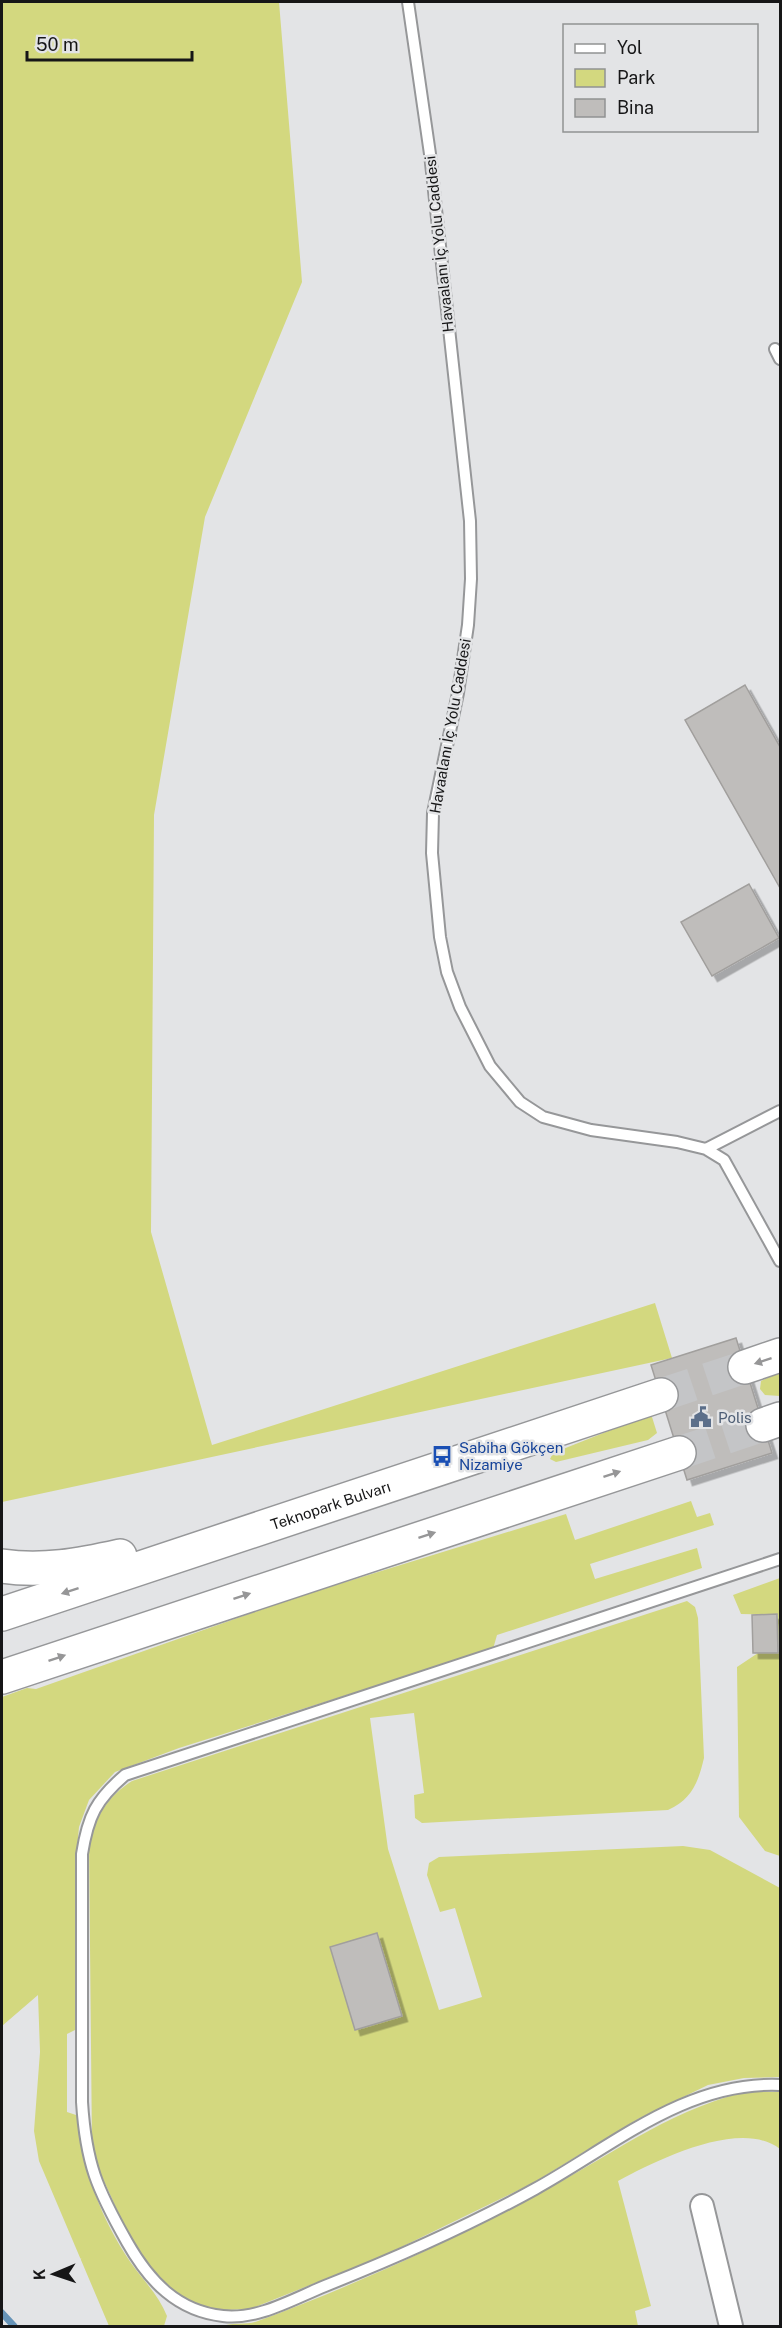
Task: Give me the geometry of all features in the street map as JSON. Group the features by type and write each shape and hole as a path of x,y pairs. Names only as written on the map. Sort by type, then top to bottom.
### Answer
{"highway":[{"path":"745,1367 780,1355"},
{"name":"Teknopark Bulvarı","path":"2,1614 661,1395"},
{"path":"2,1677 679,1453"},
{"path":"2,1566 39,1569 64,1567 132,1553 221,1526 285,1520"}],"street":[{"path":"702,2206 731,2326"}],"lane":[{"name":"Havaalanı İç Yolu Caddesi","path":"408,2 429,154 470,521 468,625 458,693 433,813 434,896 447,972 460,1007 490,1066 520,1102 543,1117 591,1130 648,1137 706,1149 724,1160 780,1261"},
{"path":"706,1149 780,1111"},
{"path":"780,1559 125,1775 106,1791 95,1806 86,1826 82,1854 82,2102 84,2140 91,2170 105,2203 136,2258 164,2292 181,2305 224,2316 253,2316 383,2263 534,2189 641,2125 708,2093 742,2086 780,2085"}],"green space":[{"path":"2,2 279,2 302,282 205,517 154,815 151,1232 212,1445 655,1303 672,1358 2,1502"},
{"path":"780,1372 780,1396 765,1395 760,1389 761,1381"},
{"path":"646,1416 652,1417 657,1433 648,1440 556,1462 550,1459 553,1453"},
{"path":"691,1501 697,1517 710,1513 714,1525 590,1564 595,1579 697,1548 702,1568 497,1635 493,1649 179,1748 115,1772 89,1800 79,1827 75,1870 77,2029 67,2034 67,2112 79,2116 89,2175 110,2228 167,2316 164,2326 109,2326 39,2161 34,2131 40,2052 38,1995 2,2026 2,1697 27,1688 36,1689 297,1597 566,1514 575,1540"},
{"path":"780,1578 780,1856 765,1851 739,1817 737,1667 758,1653 779,1652 778,1615 741,1614 733,1595"},
{"path":"687,1601 695,1607 698,1618 704,1758 696,1783 683,1801 668,1810 422,1823 415,1818 414,1795 424,1793 414,1713 370,1718 388,1849 439,2010 482,1997 455,1908 440,1912 427,1875 429,1863 439,1857 683,1846 710,1850 780,1888 780,2077 744,2078 708,2085 638,2119 533,2183 383,2256 250,2309 224,2310 195,2305 167,2288 147,2263 123,2223 98,2168 92,2146 89,1845 99,1816 109,1801 132,1781"},
{"path":"744,2092 780,2092 780,2149 763,2141 743,2138 721,2140 675,2154 618,2181 651,2306 635,2311 638,2326 222,2326 258,2321 399,2263 536,2195 662,2124 715,2101"}],"building":[{"path":"745,685 780,747 780,888 685,720"},
{"path":"749,884 779,938 712,976 681,922"},
{"path":"736,1338 772,1453 687,1480 651,1365"},
{"path":"777,1614 778,1653 753,1653 752,1615"},
{"path":"377,1933 402,2016 355,2030 330,1947"}],"waterway":[{"path":"2,2313 14,2326"}],"tunnel":[{"path":"661,1395 745,1367"},
{"path":"679,1453 763,1425"}],"place":[{"name":"Polis","path":"701,1417"},
{"name":"Sabiha Gökçen Nizamiye","path":"442,1456"}]}
